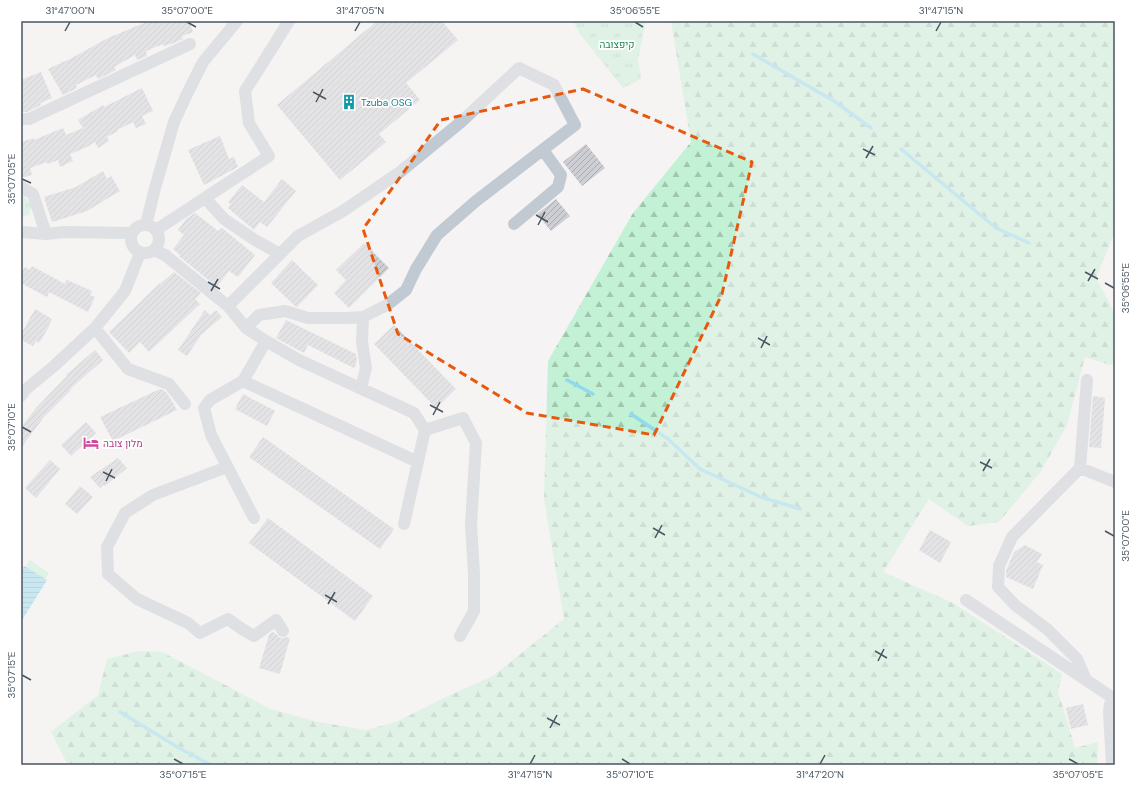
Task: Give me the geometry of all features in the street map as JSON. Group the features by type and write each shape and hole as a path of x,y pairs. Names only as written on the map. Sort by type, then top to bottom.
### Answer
{"street":[{"path":"238,21 203,62 174,122 155,188 151,227 159,238 157,247 147,254 140,253 132,245 131,237 132,233 138,227 151,227 205,198 268,156 249,123 245,91 289,21"},
{"path":"21,119 29,119 190,44"},
{"path":"228,306 298,236 343,210 400,172 461,122 519,68 554,85 575,125 476,201 437,235 416,269 406,290 387,305 363,317 308,318 285,311 259,315 246,328"},
{"path":"514,224 558,187 561,175 543,150"},
{"path":"21,187 33,194 46,234"},
{"path":"205,198 224,219 255,240 280,254"},
{"path":"21,232 46,234 64,232 132,233"},
{"path":"154,250 165,255 228,306 246,328 266,341 299,360 414,413 425,430 404,524"},
{"path":"21,396 25,390 54,366 95,328 125,292 140,253"},
{"path":"361,388 366,368 362,342 363,317"},
{"path":"95,328 128,369 169,384 185,404"},
{"path":"254,518 211,435 204,408 210,400 243,381 266,341"},
{"path":"1086,680 1077,659 1047,629 1015,605 998,587 999,566 1012,537 1080,468 1087,380"},
{"path":"243,381 418,462"},
{"path":"425,430 463,418 476,443 471,525 474,574 474,611 460,636"},
{"path":"227,467 153,495 125,513 107,547 108,574 137,599 188,623 200,633 228,619 254,636 276,620 282,631"},
{"path":"1080,468 1115,482"},
{"path":"966,600 1114,697 1110,704 1109,712 1112,765"}],"highlighted area":[{"path":"583,89 752,162 722,294 654,435 527,413 398,334 363,229 441,120"}],"green space":[{"name":"קיפצובה","path":"573,21 646,21 638,59 641,79 623,88 580,34"},
{"path":"671,21 1115,21 1115,232 1096,278 1115,314 1115,362 1110,365 1085,357 1067,425 1041,471 999,522 968,526 929,499 883,572 953,603 1062,674 1058,691 1075,748 1098,742 1097,765 68,765 51,732 98,695 107,659 139,651 162,652 270,709 318,722 366,730 396,722 493,676 564,619 544,499 548,361 633,213 691,142"},
{"path":"21,194 32,204 29,215 21,218"},
{"path":"30,560 49,573 21,615 21,573"}],"water":[{"path":"24,566 47,580 21,622 21,572"}],"building":[{"path":"149,21 189,21 193,32 182,36 183,39 174,43 163,46 163,44 146,51 147,56 137,60 135,55 114,67 116,70 98,79 96,75 76,85 77,88 63,95 48,69 72,58 108,38"},
{"name":"Tzuba OSG","path":"377,21 442,21 458,40 406,83 420,100 379,134 386,142 340,180 277,105"},
{"path":"41,72 52,98 40,103 41,105 27,112 23,112 21,105 21,80"},
{"path":"142,88 153,111 142,116 146,124 136,128 133,122 107,137 109,141 98,148 95,142 70,154 73,161 60,167 58,160 48,164 47,162 30,168 32,175 21,178 21,142 34,138 34,140 63,128 66,135 83,128 78,120 103,105 104,107"},
{"path":"220,136 229,159 234,157 238,167 204,185 188,150"},
{"path":"586,144 605,168 582,186 563,162"},
{"path":"103,171 107,179 111,176 120,191 87,211 52,222 44,197 76,187"},
{"path":"282,179 296,191 267,227 260,222 254,230 228,208 231,204 228,202 242,185 264,202"},
{"path":"556,199 570,216 551,231 537,214"},
{"path":"195,213 218,231 222,228 255,255 238,277 229,271 217,287 179,256 180,255 173,249 184,235 178,230 186,219"},
{"path":"364,243 389,268 349,308 334,293 346,280 336,270"},
{"path":"292,260 318,285 297,307 271,283"},
{"path":"32,266 65,284 67,280 92,291 90,295 95,297 88,312 49,292 47,297 21,283 21,274 25,267 30,270"},
{"path":"174,272 201,293 195,299 200,304 149,352 140,342 129,353 109,332 159,284"},
{"path":"35,309 52,319 39,343 36,341 33,346 21,340 21,334"},
{"path":"205,310 210,315 216,310 222,317 201,335 187,356 178,350"},
{"path":"286,320 356,354 357,361 354,368 308,345 304,353 276,338"},
{"path":"394,325 456,389 436,408 374,344"},
{"path":"95,350 103,360 70,389 71,390 44,417 21,448 21,427 37,407 67,376 66,375"},
{"path":"160,389 164,390 169,396 177,410 113,441 100,417"},
{"path":"243,394 275,411 267,426 235,409"},
{"path":"1093,396 1105,398 1101,448 1089,447"},
{"path":"86,422 96,433 71,456 61,445"},
{"path":"263,437 394,529 380,549 249,457"},
{"path":"118,458 127,468 105,486 103,485 100,488 90,477"},
{"path":"50,460 60,469 36,498 25,488"},
{"path":"80,486 93,497 77,514 65,504"},
{"path":"268,518 373,596 355,621 249,543"},
{"path":"930,530 951,542 940,563 919,550"},
{"path":"1025,545 1042,554 1037,562 1043,565 1033,589 1006,577 1006,571 1014,552"},
{"path":"272,632 280,638 290,638 280,674 259,668 269,635"},
{"path":"1083,704 1088,725 1071,729 1066,708"}],"waterway":[{"path":"753,54 834,101 871,128"},
{"path":"901,149 996,228 1029,243"},
{"path":"567,380 593,394"},
{"path":"631,414 668,439 700,469 761,497 800,509"},
{"path":"120,712 179,748 211,765"}],"place":[{"name":"Tzuba OSG","path":"349,102"},
{"name":"מלון צובה","path":"91,443"}]}
